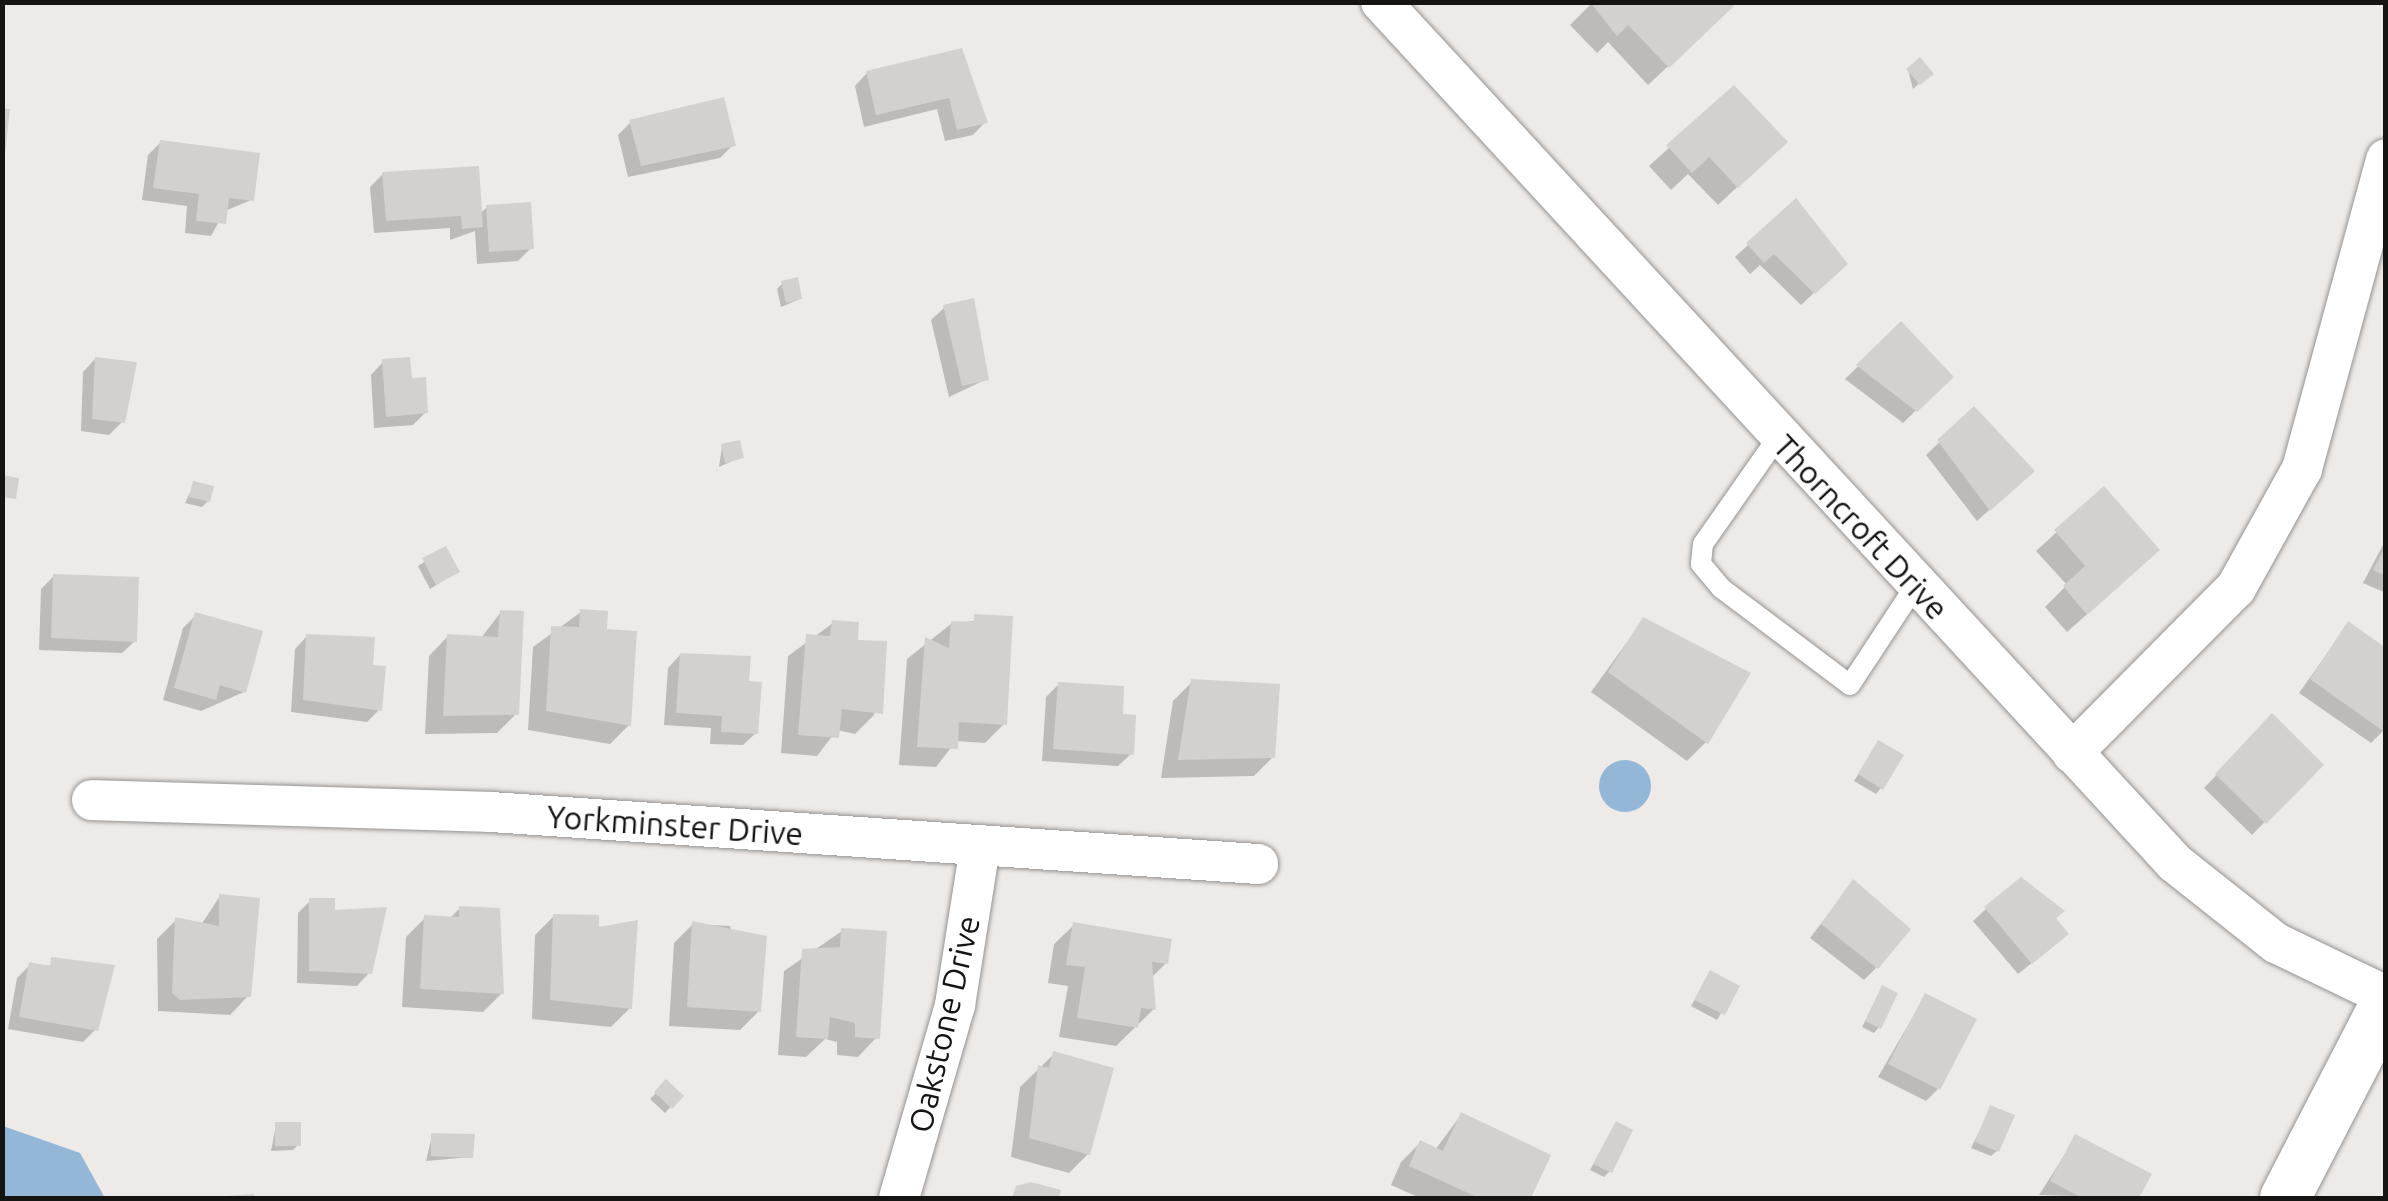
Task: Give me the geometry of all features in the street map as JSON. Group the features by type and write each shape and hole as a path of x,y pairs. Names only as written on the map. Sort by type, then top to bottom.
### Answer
{"street":[{"name":"Thorncroft Drive","path":"1381,2 2072,753 2224,907 2386,999"},
{"path":"2072,753 2236,588 2302,469 2386,159"},
{"name":"Yorkminster Drive","path":"92,800 491,812 1258,864"},
{"name":"Oakstone Drive","path":"900,1198 955,1005 980,847"},
{"path":"2285,1198 2386,999"}],"lane":[{"path":"1778,437 1703,544 1700,564 1721,588 1850,685 1916,585"}],"water":[{"path":"1625,760 1644,767 1651,786 1644,805 1625,812 1606,805 1599,786 1606,767"},
{"path":"3,1126 80,1153 105,1198 3,1198"}],"building":[{"path":"1590,2 1731,2 1734,6 1669,68 1628,25 1617,36"},
{"path":"962,48 988,123 957,130 949,98 876,115 866,71"},
{"path":"1920,57 1934,74 1920,85 1906,69"},
{"path":"1734,85 1788,142 1738,188 1709,157 1692,173 1666,145"},
{"path":"724,97 736,146 641,166 629,120"},
{"path":"2,108 10,109 5,154 2,154"},
{"path":"160,140 260,153 254,201 229,198 226,224 196,221 199,194 153,188"},
{"path":"479,166 483,227 462,229 461,216 386,221 382,172"},
{"path":"1796,198 1848,264 1815,294 1774,254 1764,263 1746,243"},
{"path":"531,202 534,249 489,252 486,205"},
{"path":"798,277 802,299 786,303 781,281"},
{"path":"974,298 989,380 962,386 943,305"},
{"path":"1901,321 1954,377 1917,412 1856,365"},
{"path":"95,357 137,362 125,423 92,419"},
{"path":"410,357 412,378 426,377 428,413 386,417 382,359"},
{"path":"1974,406 2035,471 1990,511 1937,440"},
{"path":"740,440 744,458 725,463 721,444"},
{"path":"2,475 19,478 16,499 2,497"},
{"path":"193,481 214,486 210,502 189,497"},
{"path":"2104,486 2160,550 2087,615 2063,586 2085,566 2054,530"},
{"path":"446,546 460,572 436,585 422,558"},
{"path":"2386,546 2386,576 2373,570"},
{"path":"53,574 139,577 137,642 51,638"},
{"path":"580,609 608,611 607,629 637,631 631,726 546,711 551,626 579,627"},
{"path":"500,610 524,611 519,715 443,716 447,634 498,637"},
{"path":"195,612 263,631 246,693 220,685 216,700 174,688"},
{"path":"974,614 1013,616 1007,725 959,722 958,749 917,747 925,637 949,648 951,621 974,622"},
{"path":"1643,617 1751,673 1708,744 1608,672"},
{"path":"832,620 859,622 858,640 887,641 883,714 842,709 839,738 798,735 806,634 830,636"},
{"path":"2348,621 2386,648 2386,733 2310,679"},
{"path":"306,634 375,637 373,665 386,666 382,711 303,700"},
{"path":"680,653 751,656 749,681 762,682 758,734 721,732 722,716 676,713"},
{"path":"1191,679 1280,684 1275,758 1178,760"},
{"path":"1058,682 1124,686 1123,714 1136,715 1134,755 1053,749"},
{"path":"2272,713 2324,765 2266,824 2215,774"},
{"path":"1878,740 1904,755 1883,790 1858,774"},
{"path":"2021,877 2065,911 2056,918 2069,934 2032,964 1984,907"},
{"path":"1853,879 1911,929 1878,969 1821,924"},
{"path":"219,894 260,898 251,997 180,1000 172,993 175,917 219,926"},
{"path":"309,898 335,898 335,910 387,907 372,974 309,971"},
{"path":"459,906 500,908 504,994 420,989 424,915 459,917"},
{"path":"553,914 599,915 599,927 638,920 632,1009 550,1000"},
{"path":"692,921 767,936 761,1012 687,1007"},
{"path":"1073,922 1172,939 1168,964 1152,962 1156,1010 1141,1008 1138,1028 1077,1018 1085,967 1066,965"},
{"path":"841,928 887,931 880,1039 855,1037 855,1023 830,1017 828,1039 796,1037 802,949 840,947"},
{"path":"51,957 115,965 98,1031 19,1017 29,962 50,966"},
{"path":"1710,970 1740,986 1725,1015 1694,1000"},
{"path":"1882,985 1898,993 1881,1029 1865,1021"},
{"path":"1925,993 1977,1019 1940,1090 1888,1064"},
{"path":"1053,1051 1114,1068 1090,1155 1029,1138 1038,1065 1049,1068"},
{"path":"666,1079 684,1096 672,1109 654,1092"},
{"path":"1990,1105 2015,1115 1999,1152 1975,1142"},
{"path":"1461,1112 1551,1155 1531,1198 1479,1198 1409,1166 1420,1140 1443,1151"},
{"path":"1616,1121 1633,1130 1612,1173 1593,1164"},
{"path":"275,1122 301,1122 301,1146 275,1146"},
{"path":"431,1133 475,1134 473,1158 431,1156"},
{"path":"2075,1134 2152,1174 2139,1198 2082,1198 2050,1181"},
{"path":"1031,1182 1061,1190 1059,1198 1012,1198 1016,1186"},
{"path":"254,1194 254,1198 226,1198 226,1196"}]}
